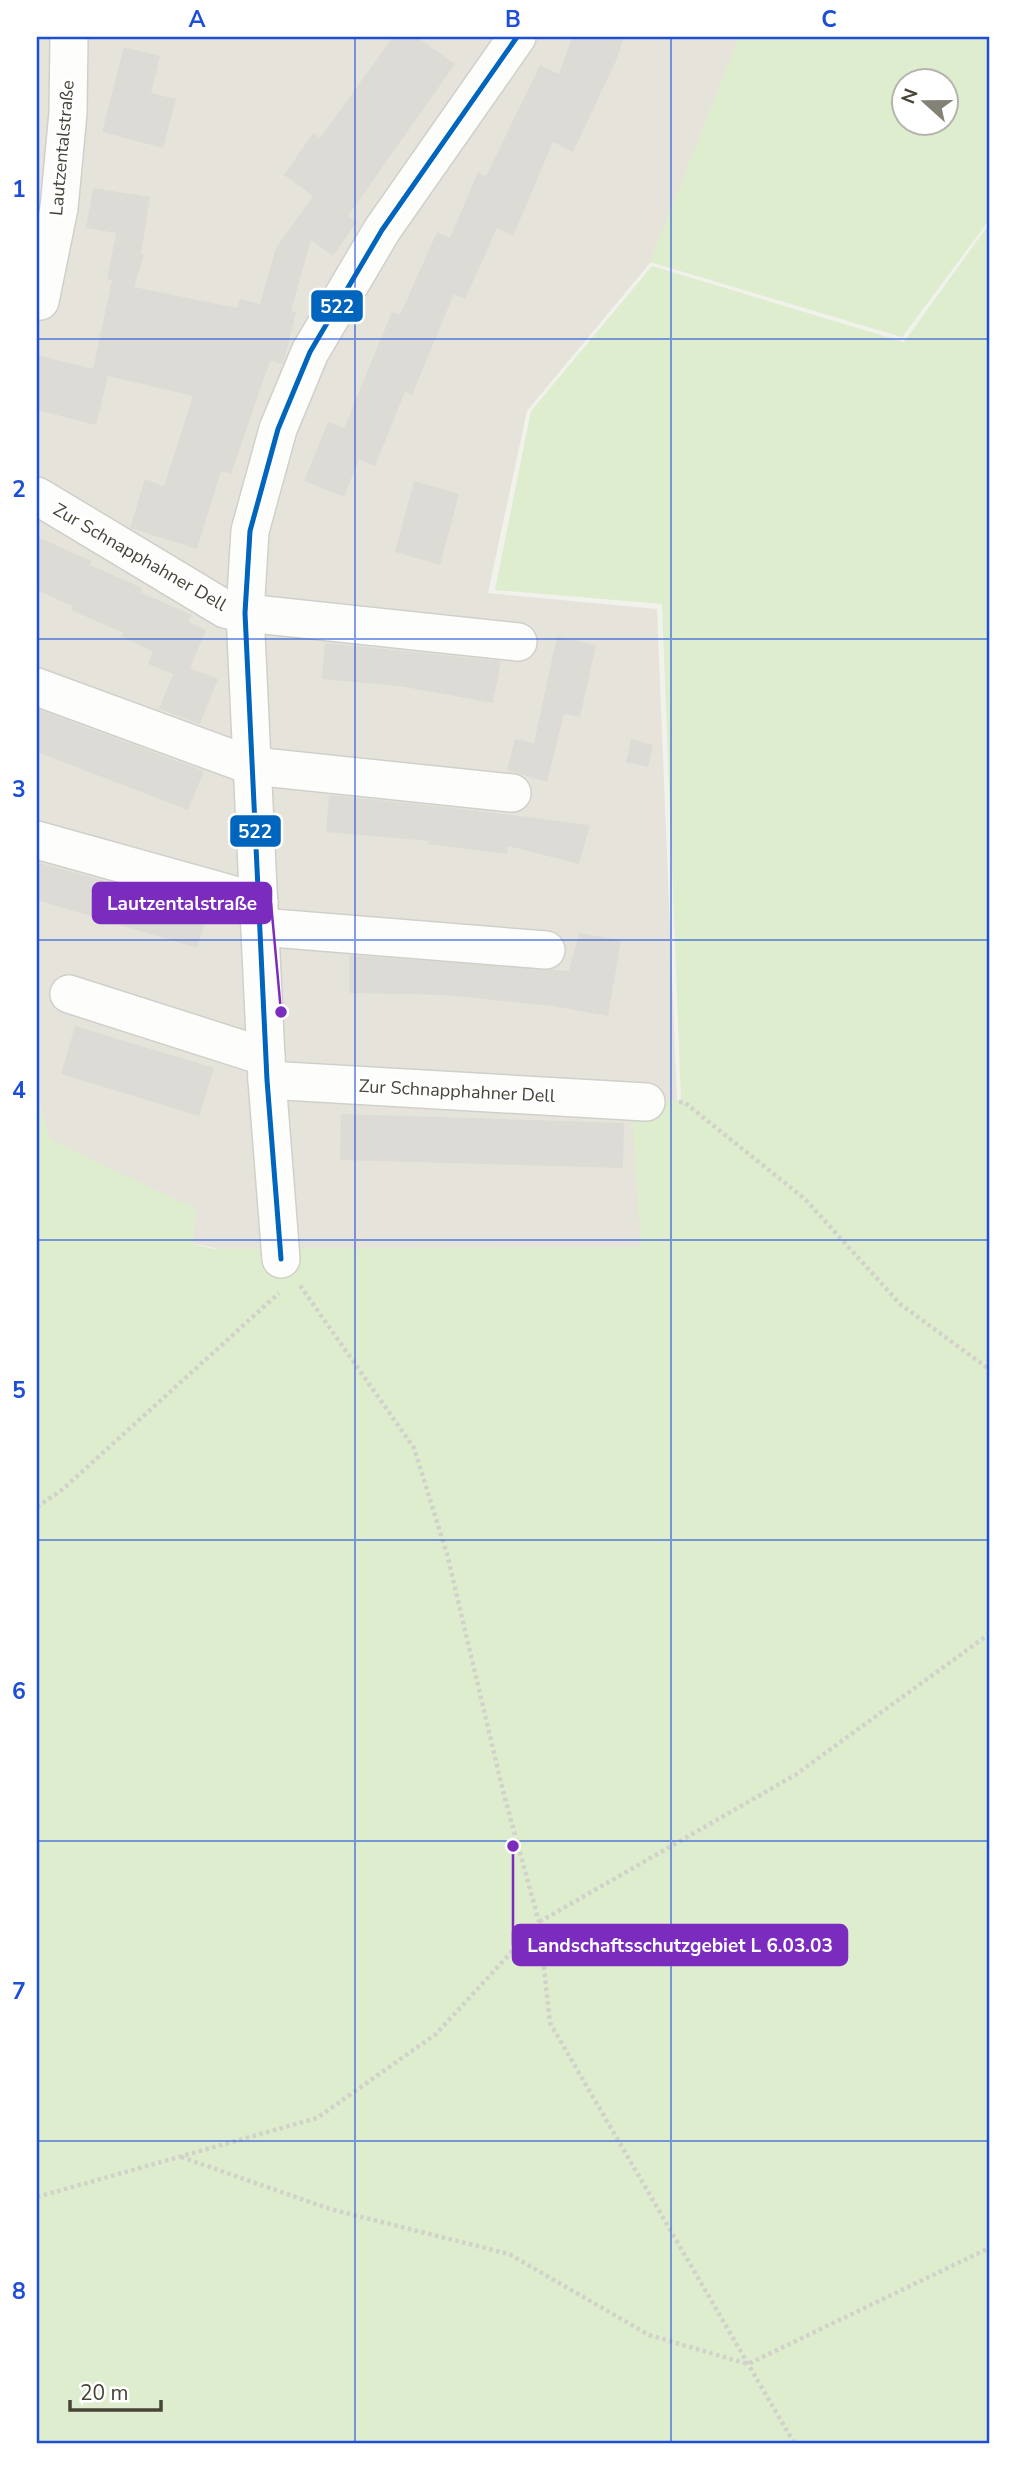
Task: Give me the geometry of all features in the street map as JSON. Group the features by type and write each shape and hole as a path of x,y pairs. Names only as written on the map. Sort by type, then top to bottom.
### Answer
{"street":[{"name":"Lautzentalstraße","path":"40,301 59,208 68,113 69,37"},
{"name":"Zur Schnapphahner Dell","path":"288,1268 267,1068 245,613 250,531 278,429 310,352 383,230 517,37"},
{"name":"Zur Schnapphahner Dell","path":"37,496 225,609 518,642"},
{"path":"37,687 252,766 512,793"},
{"path":"37,841 260,914 547,950"},
{"name":"Zur Schnapphahner Dell","path":"69,994 267,1068 646,1102"}],"path":[{"path":"646,1102 684,1102 805,1199 900,1304 989,1369"},
{"path":"37,1507 63,1489 288,1268 344,1344 414,1448 447,1554 503,1791 539,1922 550,2023 794,2443"},
{"path":"37,2197 317,2118 436,2034 539,1922 795,1775 989,1634"},
{"path":"180,2157 330,2209 509,2254 649,2334 748,2364 989,2248"}],"shaded area":[{"path":"37,37 989,37 989,220 902,337 651,262 527,411 488,593 657,609 684,1274 339,1275 71,1217 37,1093"}],"green space":[{"path":"739,37 989,37 989,220 902,337 650,262"},
{"path":"989,224 989,2443 37,2443 37,1093 50,1140 196,1209 193,1244 214,1249 641,1247 631,1098 681,1101 662,604 495,590 531,411 652,266 904,342"}],"building":[{"path":"393,37 417,37 455,64 348,216 357,222 333,256 311,240 291,311 296,312 285,357 282,364 270,361 231,474 221,471 197,549 130,528 145,479 164,486 193,396 108,376 96,425 37,410 37,355 93,369 112,280 107,279 116,233 86,228 93,188 150,197 141,254 144,255 134,287 237,308 240,299 260,304 276,248 313,196 284,175 313,133 320,138"},
{"path":"572,37 624,37 616,61 573,152 553,142 513,236 497,228 465,299 454,294 412,395 405,392 375,466 359,459 344,497 304,481 328,422 344,428 392,312 400,315 437,232 450,238 478,172 486,176 540,65 559,74"},
{"path":"124,47 160,56 151,93 176,99 163,148 102,132"},
{"path":"414,481 459,494 440,565 395,552"},
{"path":"37,537 92,561 90,565 142,588 140,592 192,615 188,622 206,630 190,668 218,679 200,724 159,709 173,674 148,664 153,652 121,636 123,633 71,610 72,606 37,590"},
{"path":"557,636 596,645 580,717 564,714 547,782 507,770 515,739 534,743"},
{"path":"325,643 501,661 493,703 399,686 322,679"},
{"path":"37,709 204,771 188,810 37,752"},
{"path":"631,739 653,745 648,767 626,762"},
{"path":"329,795 590,825 579,864 508,846 507,854 428,844 429,841 326,832"},
{"path":"40,863 209,910 197,948 37,900 37,873"},
{"path":"579,933 621,940 608,1016 552,1006 446,995 349,993 349,955 569,971"},
{"path":"75,1026 214,1068 199,1116 61,1074"},
{"path":"341,1114 624,1123 623,1168 340,1160"}],"transit line":[{"name":"522","path":"281,1259 267,1080 245,613 250,531 278,429 310,352 382,230 517,37"}],"place":[{"name":"Lautzentalstraße","path":"281,1012"},
{"name":"Landschaftsschutzgebiet L 6.03.03","path":"513,1846"}]}
